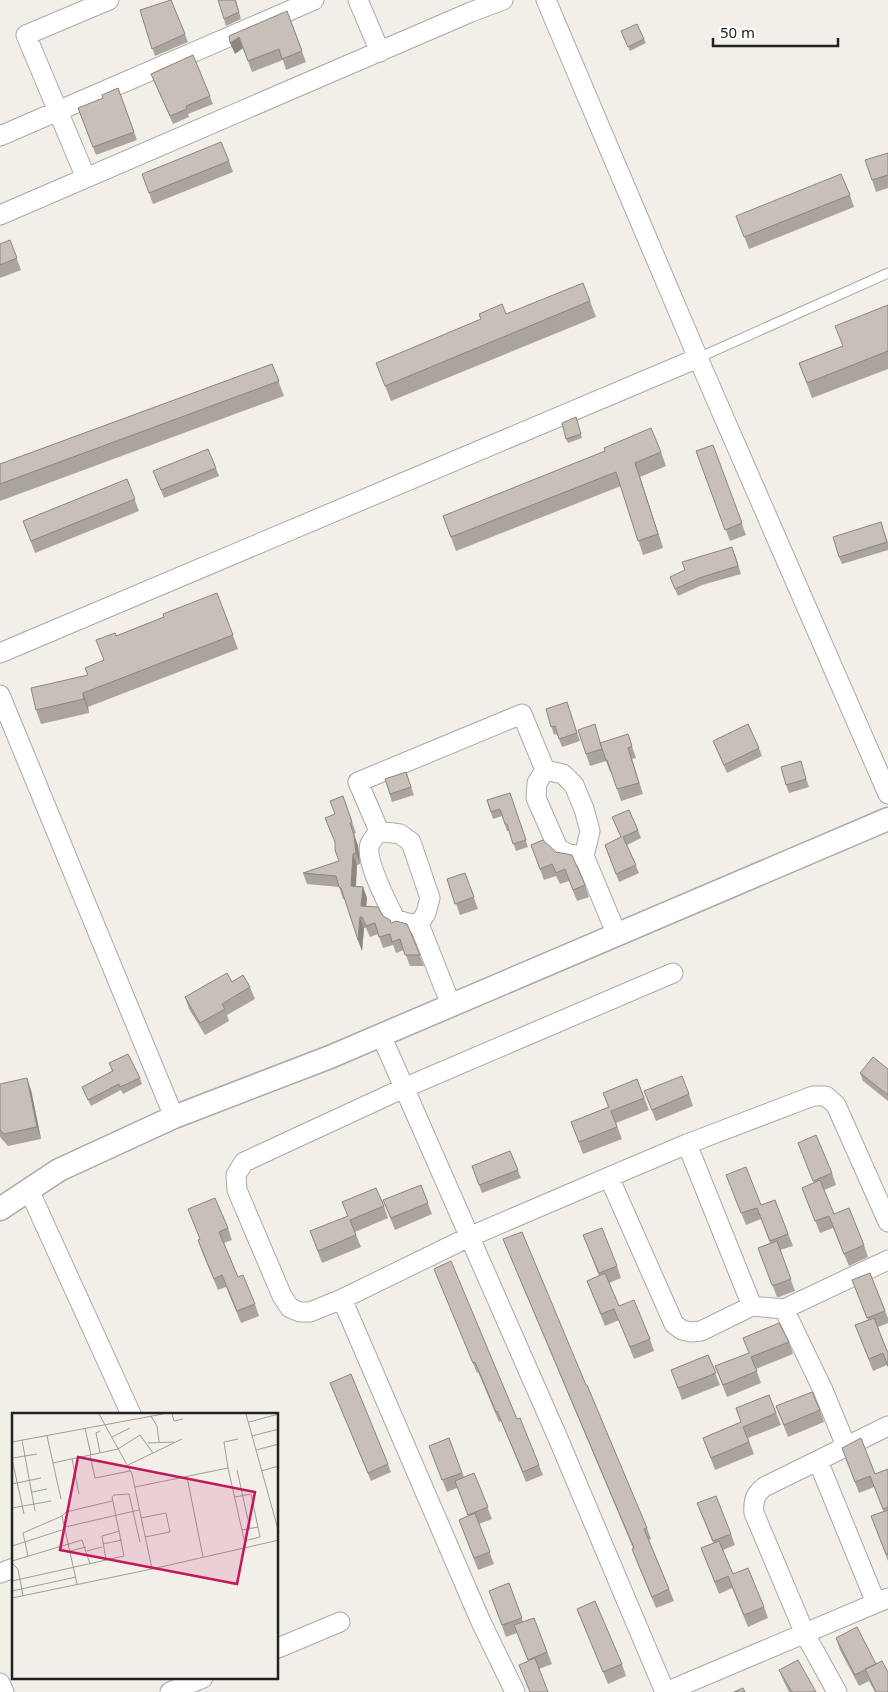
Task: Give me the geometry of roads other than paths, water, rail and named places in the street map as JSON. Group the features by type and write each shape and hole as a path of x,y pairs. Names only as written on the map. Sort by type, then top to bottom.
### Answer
{"street":[{"path":"86,178 26,35 109,0"},
{"path":"0,136 314,0"},
{"path":"358,0 380,52"},
{"path":"0,215 380,52 468,6 503,0"},
{"path":"546,0 698,358 888,794"},
{"path":"0,653 698,358"},
{"path":"0,695 174,1117"},
{"path":"379,831 358,782 522,714 545,770"},
{"path":"545,770 537,783 536,798 558,848 568,854 584,856"},
{"path":"545,770 562,774 574,785 584,808 590,831 584,856 617,935"},
{"path":"0,1209 59,1170 174,1117 451,1006 888,819"},
{"path":"379,831 400,834 411,842 430,898 426,914 419,924"},
{"path":"379,831 370,844 368,855 384,896 395,919 419,924"},
{"path":"419,924 451,1006"},
{"path":"673,973 404,1088 244,1162 236,1175 236,1190 282,1296 290,1308 300,1312 310,1312 342,1300 469,1237 687,1144 813,1096 826,1096 836,1105 888,1222"},
{"path":"381,1035 557,1436 666,1692 692,1687 882,1600 818,1460"},
{"path":"687,1144 752,1306"},
{"path":"609,1177 674,1324 682,1330 690,1332 701,1331 752,1306 784,1309 888,1260"},
{"path":"29,1190 131,1413"},
{"path":"342,1300 481,1622 515,1692"},
{"path":"784,1309 823,1390 846,1446"},
{"path":"837,1692 805,1634 754,1513 753,1503 756,1494 764,1487 888,1426"},
{"path":"0,1573 12,1569"},
{"path":"279,1648 340,1622"},
{"path":"170,1692 198,1680"},
{"path":"0,1683 4,1692"}],"lane":[{"path":"698,358 888,273"}]}
